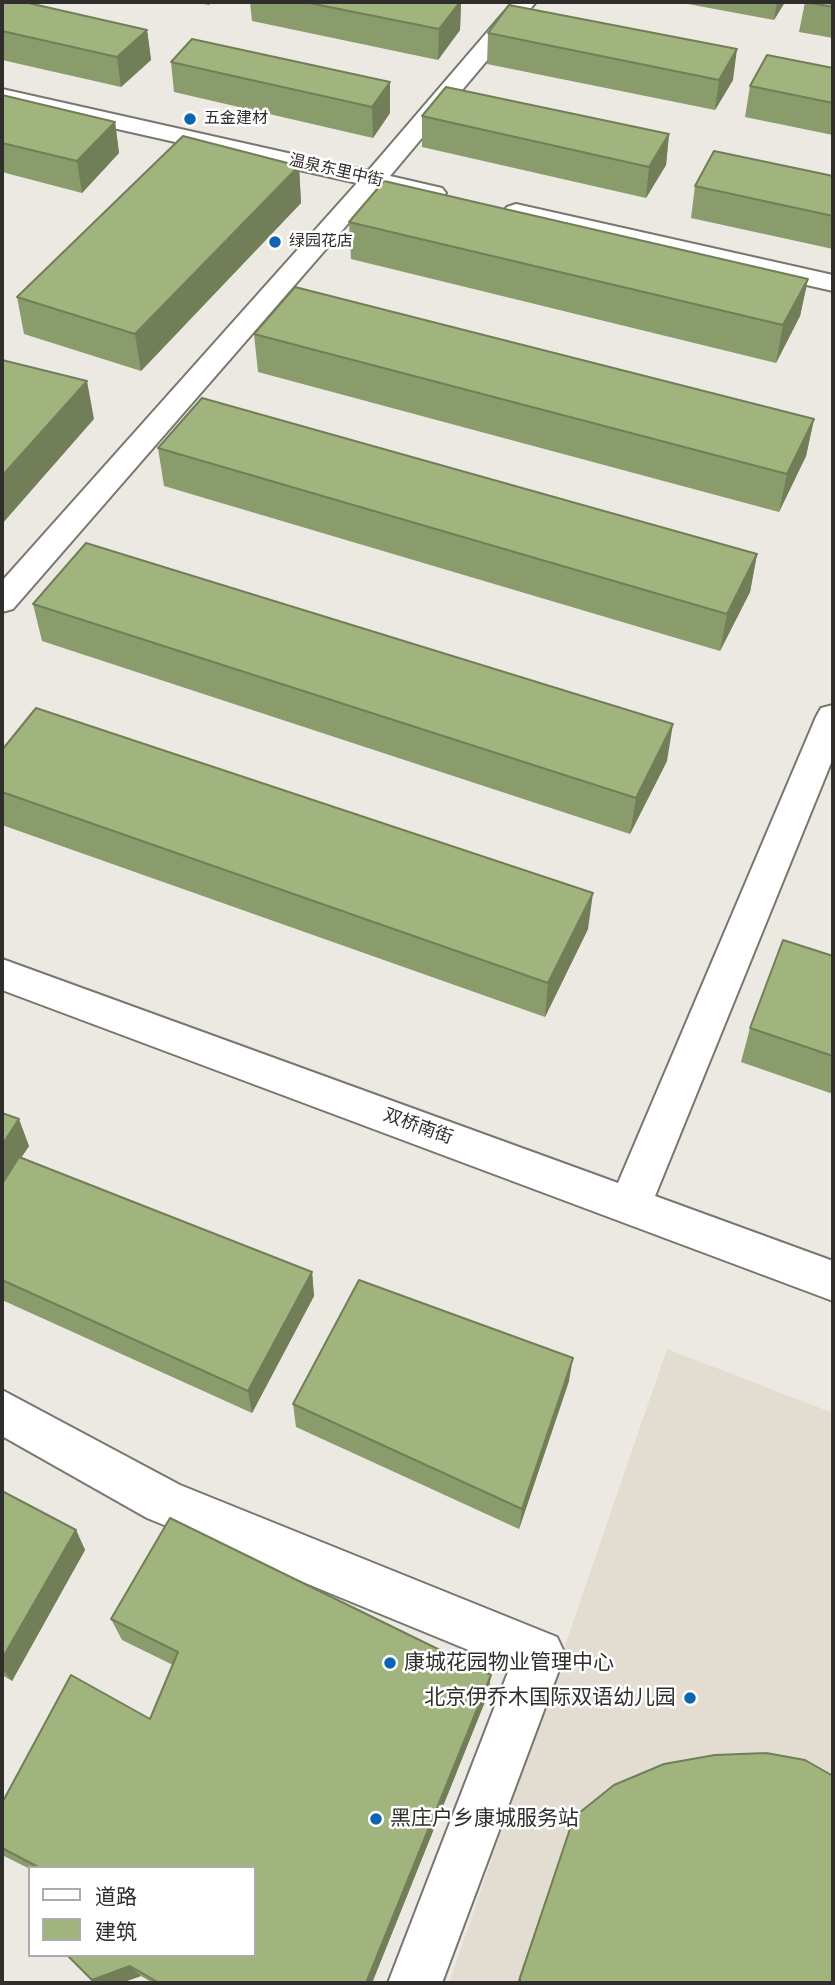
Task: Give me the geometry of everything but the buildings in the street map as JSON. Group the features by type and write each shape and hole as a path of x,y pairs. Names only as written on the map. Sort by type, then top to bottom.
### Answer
{"street":[{"path":"2,601 525,2"},
{"name":"温泉东里中街","path":"2,96 454,198"},
{"path":"494,207 833,283"},
{"path":"630,1205 833,717"},
{"name":"双桥南街","path":"2,974 833,1281"},
{"path":"2,1412 164,1502 540,1654 415,1983"}],"shaded area":[{"name":"北京伊乔木国际双语幼儿园","path":"667,1349 833,1413 833,1983 449,1983"}],"place":[{"name":"五金建材","path":"190,119"},
{"name":"绿园花店","path":"275,242"},
{"name":"康城花园物业管理中心","path":"390,1663"},
{"name":"北京伊乔木国际双语幼儿园","path":"690,1698"},
{"name":"黑庄户乡康城服务站","path":"376,1819"}]}
